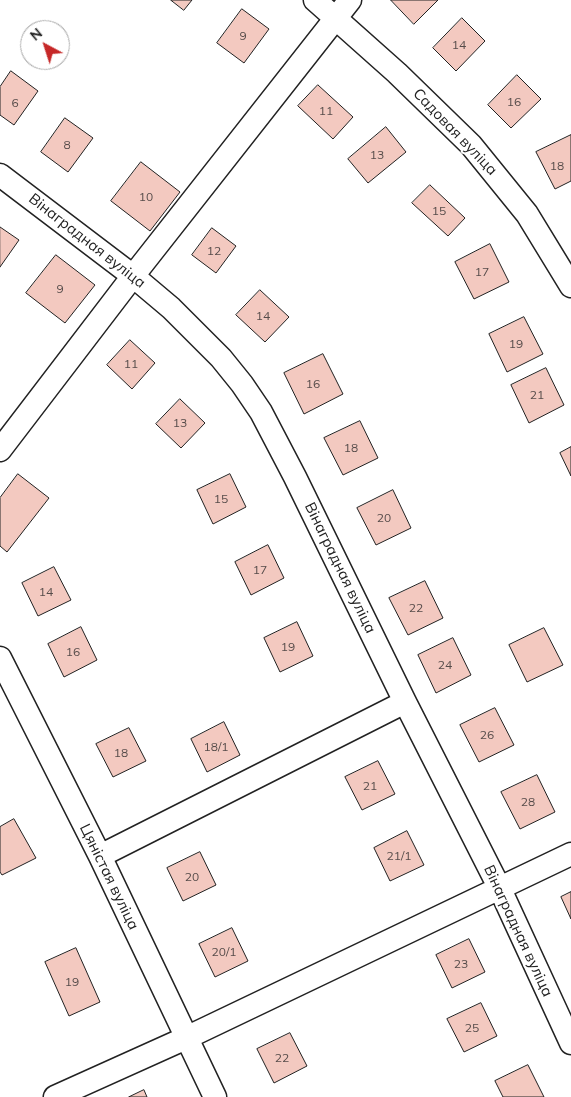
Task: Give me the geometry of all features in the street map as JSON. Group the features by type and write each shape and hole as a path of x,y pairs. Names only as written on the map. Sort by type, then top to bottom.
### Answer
{"street":[{"name":"Садовая вуліца","path":"315,0 435,108 471,145 527,214 571,286"},
{"path":"0,450 133,276 350,0"},
{"name":"Вінаградная вуліца","path":"0,175 133,276 171,308 210,346 242,384 261,412 500,889 571,1043"},
{"name":"Цяністая вуліца","path":"0,658 100,856 215,1097"},
{"path":"100,856 405,702"},
{"path":"55,1097 186,1038 571,854"}],"building":[{"path":"171,0 192,0 184,10"},
{"path":"391,0 438,0 414,24"},
{"path":"242,9 269,29 244,63 217,43"},
{"path":"462,18 485,41 456,71 433,48"},
{"path":"11,71 38,91 14,125 0,115 0,87"},
{"path":"517,75 541,99 511,128 488,105"},
{"path":"318,85 353,117 333,139 298,106"},
{"path":"65,118 93,138 68,172 41,152"},
{"path":"386,127 406,152 368,183 348,159"},
{"path":"571,135 571,181 555,189 536,152"},
{"path":"141,162 180,192 150,231 111,201"},
{"path":"430,185 465,218 448,236 412,203"},
{"path":"0,227 19,240 0,267"},
{"path":"212,228 236,246 216,273 192,255"},
{"path":"490,244 509,282 474,299 455,262"},
{"path":"56,255 95,285 65,323 26,293"},
{"path":"260,290 289,317 265,342 236,315"},
{"path":"524,317 543,354 507,372 489,334"},
{"path":"130,340 155,363 132,389 107,365"},
{"path":"323,354 343,394 304,414 284,373"},
{"path":"546,368 564,405 529,423 511,385"},
{"path":"180,399 205,423 181,448 156,424"},
{"path":"360,421 378,458 343,475 324,438"},
{"path":"571,447 571,476 560,453"},
{"path":"18,474 49,498 7,552 0,546 0,498"},
{"path":"230,474 246,507 213,524 197,490"},
{"path":"393,490 411,528 376,545 357,508"},
{"path":"268,545 284,578 251,595 235,562"},
{"path":"54,567 71,600 38,616 22,583"},
{"path":"425,581 443,618 408,635 389,598"},
{"path":"297,622 313,656 280,672 264,638"},
{"path":"81,627 97,660 64,677 48,644"},
{"path":"544,628 563,665 527,682 509,645"},
{"path":"453,638 471,675 436,693 418,655"},
{"path":"495,708 514,745 479,762 460,725"},
{"path":"224,722 240,755 207,772 191,739"},
{"path":"129,728 146,761 113,777 96,744"},
{"path":"378,761 395,794 362,810 345,777"},
{"path":"537,775 555,812 520,829 501,792"},
{"path":"14,819 36,858 2,875 0,872 0,827"},
{"path":"407,831 424,865 390,881 374,848"},
{"path":"200,852 216,885 183,901 167,868"},
{"path":"571,892 571,919 561,897"},
{"path":"232,928 248,961 215,977 199,944"},
{"path":"469,939 485,972 452,988 436,955"},
{"path":"76,948 100,1002 69,1016 45,962"},
{"path":"481,1003 497,1036 464,1052 447,1019"},
{"path":"290,1033 307,1066 274,1083 257,1049"},
{"path":"528,1065 544,1097 503,1097 495,1081"},
{"path":"144,1090 147,1097 129,1097"}]}
